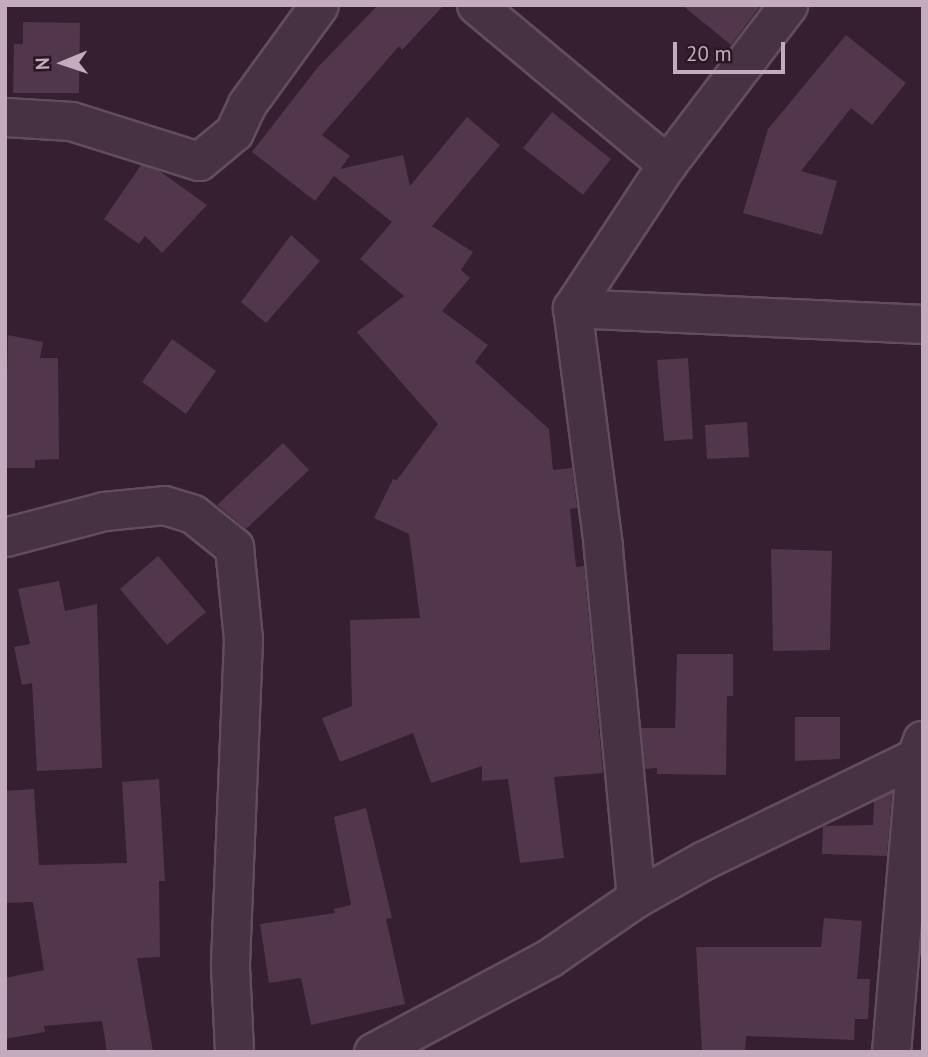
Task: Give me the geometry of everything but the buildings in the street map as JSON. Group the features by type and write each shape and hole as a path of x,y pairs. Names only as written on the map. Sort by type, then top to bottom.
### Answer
{"street":[{"path":"5,117 71,121 199,161 234,132 247,104 318,5"},
{"path":"476,5 667,164"},
{"path":"636,898 603,546 572,308 667,164 788,5"},
{"path":"572,308 923,324"},
{"path":"5,537 104,511 164,505 193,514 234,547 243,639 230,966 233,1052"},
{"path":"373,1052 549,958 636,898 919,746"},
{"path":"902,1035 919,746"}]}
